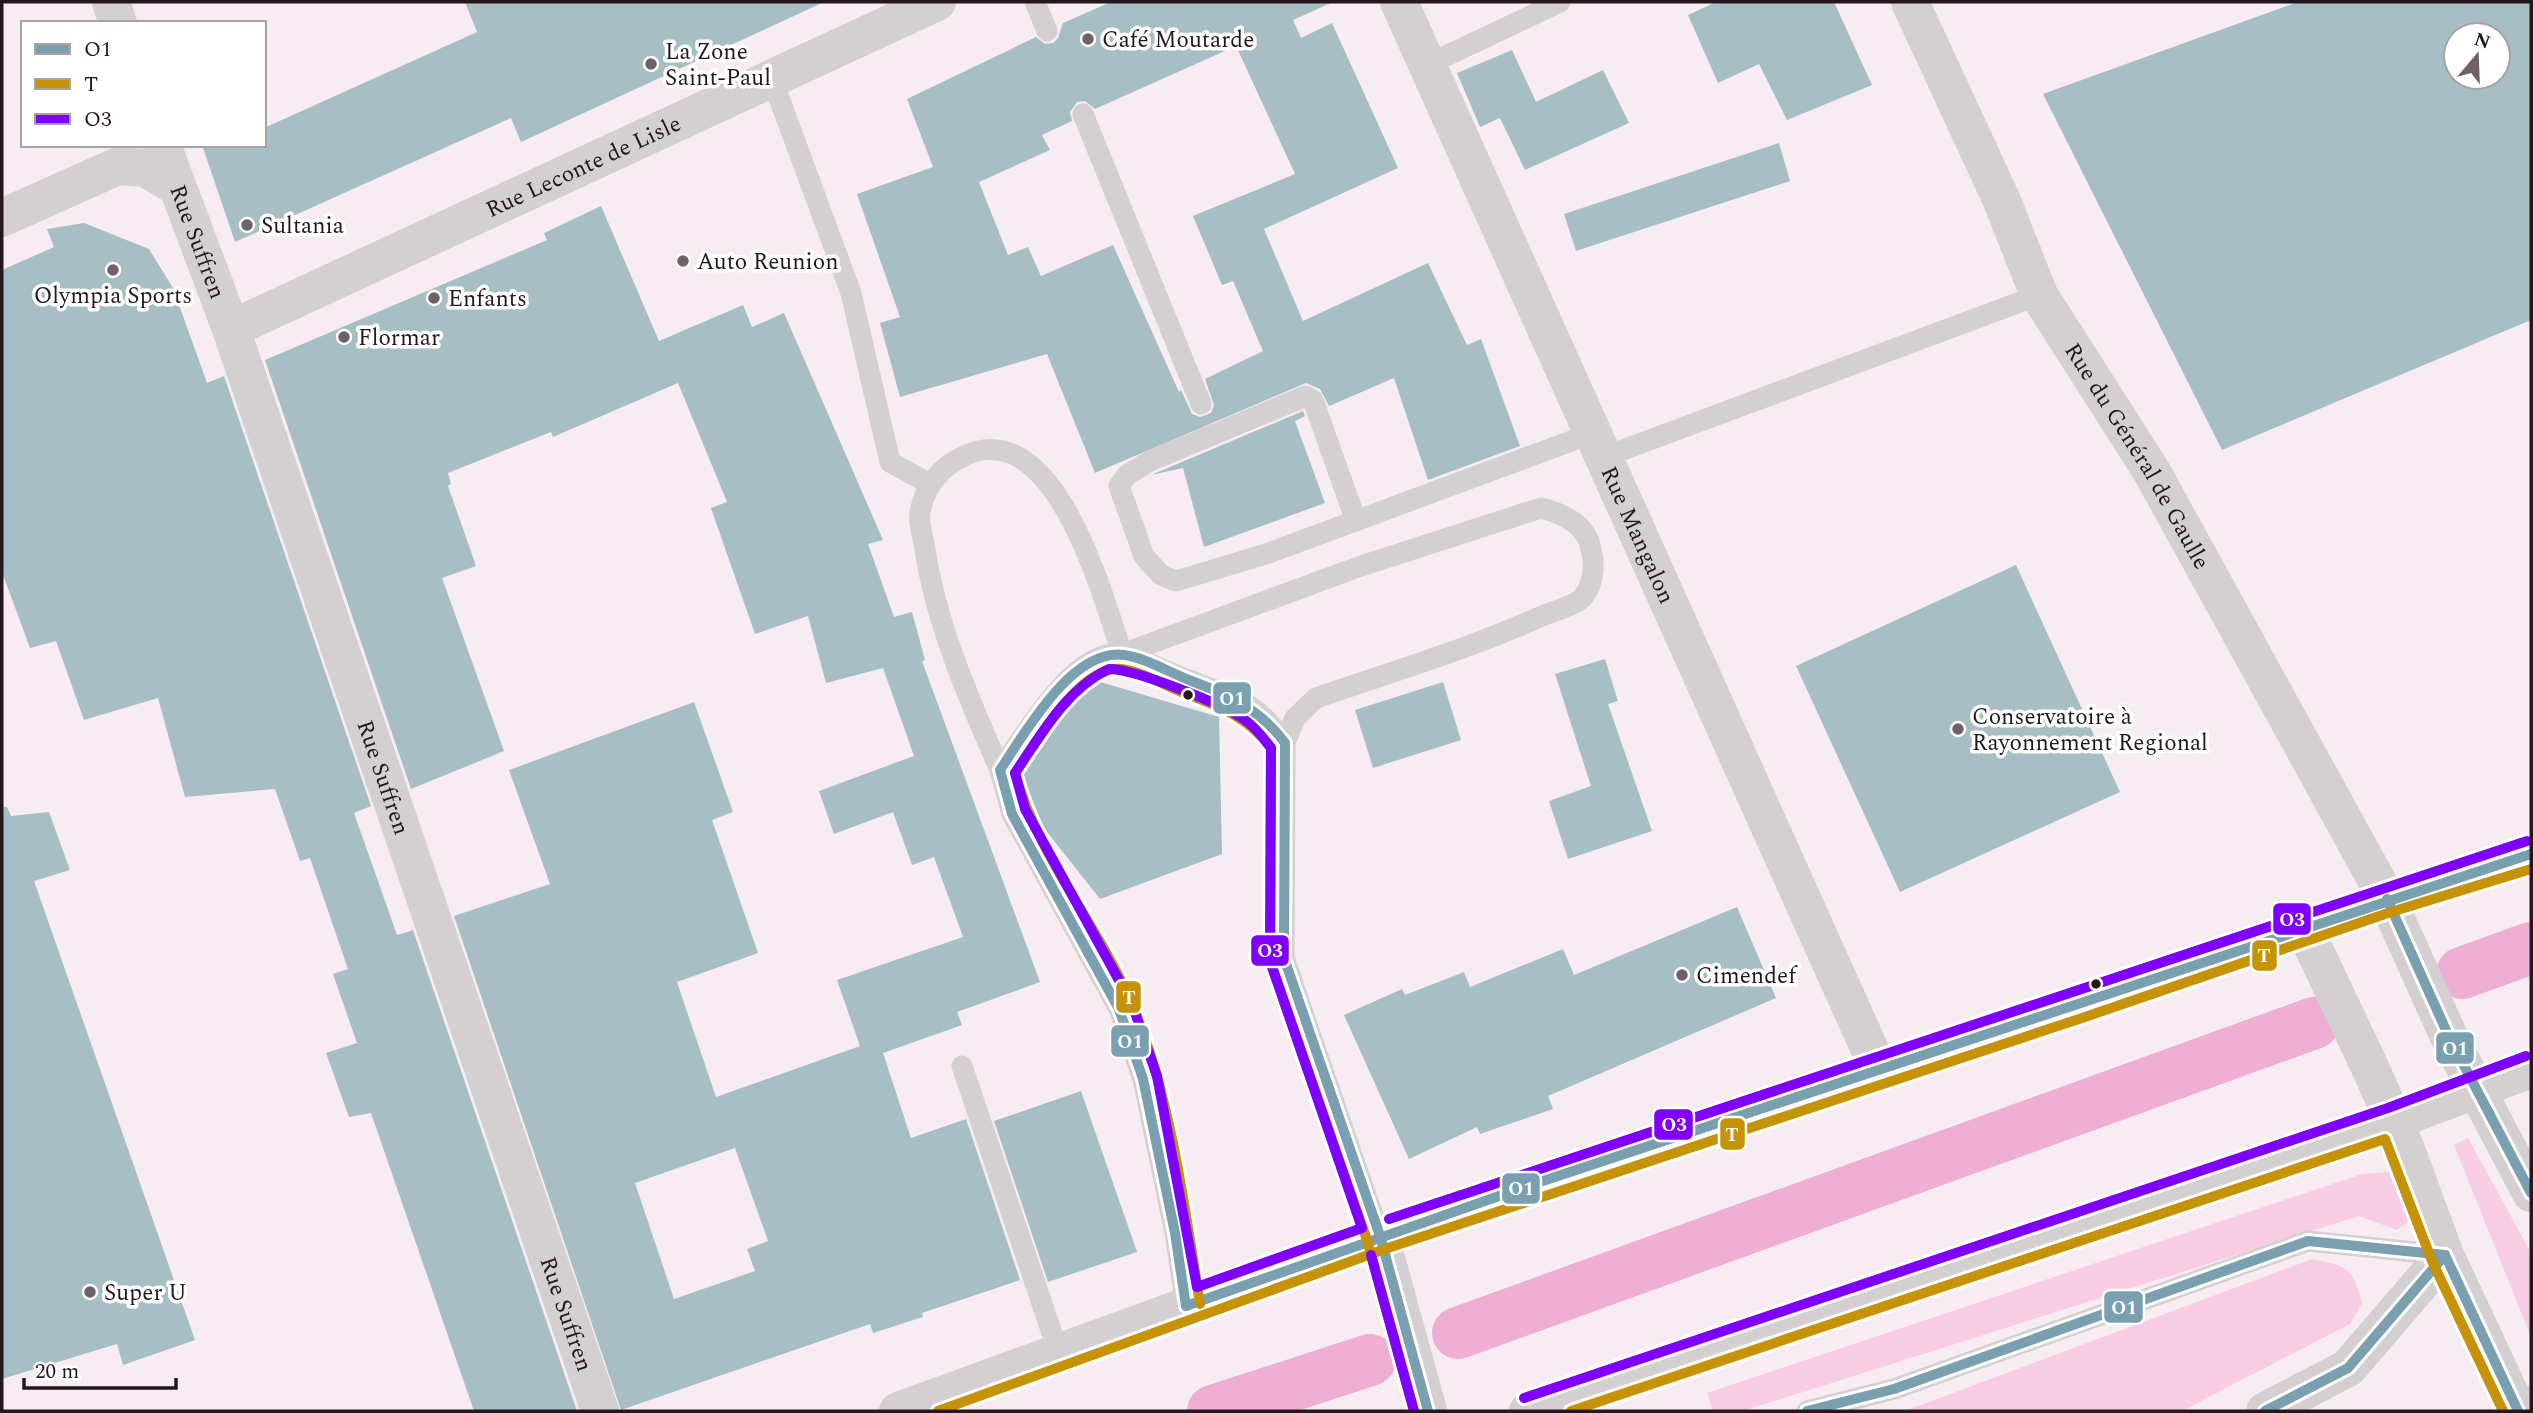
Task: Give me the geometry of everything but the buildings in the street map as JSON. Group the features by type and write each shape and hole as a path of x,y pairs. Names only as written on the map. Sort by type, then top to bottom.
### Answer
{"main road":[{"path":"111,2 117,21"},
{"name":"Rue Leconte de Lisle","path":"231,329 937,2"},
{"name":"Rue Mangalon","path":"1399,2 1879,1070"},
{"name":"Rue du Général de Gaulle","path":"1910,2 2002,201 2039,295 2152,472 2387,899 2450,1039 2479,1089 2531,1193"},
{"name":"Rue Suffren","path":"163,147 231,329 600,1411"},
{"path":"2,218 118,166 145,168 176,186"},
{"path":"898,1411 1380,1236 2387,899 2531,854"},
{"path":"2304,928 2393,1121 2445,1255 2519,1411 2531,1405"},
{"path":"1545,1410 2393,1121 2531,1069"},
{"path":"1380,1236 1429,1411"},
{"path":"2264,1411 2348,1367 2445,1255"}],"lane":[{"path":"1035,2 1047,31"},
{"path":"1427,65 1560,2"},
{"path":"772,79 851,293 890,461 930,484"},
{"path":"1083,114 1201,404"},
{"path":"1356,520 1313,400 1306,396 1150,461 1127,475 1119,486 1144,556 1161,575 1176,581 1266,554 1356,520 1598,445 2039,295"},
{"path":"1186,1306 1175,1233 1139,1067 1119,1009 1012,814 1000,770 972,707 930,589 920,514 930,484 947,464 971,453 998,452 1023,459 1044,477 1072,518 1122,654 1240,700 1266,717 1285,743"},
{"path":"1000,770 1068,678 1095,659 1122,654 1358,567 1541,508 1561,513 1578,525 1590,541 1594,562 1591,582 1581,599 1519,626 1316,698 1295,718 1285,743 1284,958 1380,1236"},
{"path":"962,1066 1059,1354"},
{"path":"1807,1411 1894,1389 2308,1241 2445,1255"}],"shaded area":[{"path":"2468,1138 2531,1253 2531,1337 2454,1145"},
{"path":"2389,1172 2405,1183 2415,1204 2408,1222 2397,1230 2359,1216 1743,1411 1713,1411 1707,1393 2362,1174"},
{"path":"2312,1259 2341,1266 2351,1275 2362,1303 2350,1324 2182,1411 1905,1411"}],"waterway":[{"path":"2462,973 2531,948"},
{"path":"1458,1333 2314,1023"},
{"path":"1213,1411 1370,1360"}],"transit line":[{"name":"O1","path":"1186,1306 1175,1233 1143,1079 1119,1009 1012,814 1000,770 1052,696 1086,665 1105,656 1124,655 1140,659 1230,697 1265,720 1285,743 1284,958 1380,1236 1428,1411"},
{"name":"O3","path":"1109,669 1158,681 1218,705 1249,723 1271,748 1270,961 1362,1228 1197,1287 1157,1076 1132,1004 1025,809 1015,773 1067,701 1080,688 1109,669"},
{"name":"T","path":"1200,1304 1175,1151 1157,1075 1145,1039 1132,1004 1103,946 1038,833 1015,773 1047,725 1076,691 1091,678 1106,671 1122,669 1139,673 1223,709 1244,721 1271,748 1270,961 1367,1240 1414,1411"},
{"name":"O3","path":"1389,1219 2527,841"},
{"name":"O1","path":"1186,1306 1519,1189 2531,854"},
{"name":"T","path":"938,1411 1385,1249 2085,1017 2391,912 2531,869"},
{"name":"O1","path":"2387,899 2450,1039 2531,1193"},
{"name":"O3","path":"1524,1398 2388,1108 2526,1056"},
{"name":"T","path":"1571,1411 2385,1139 2432,1261 2503,1411"},
{"name":"O1","path":"1807,1411 1894,1389 2308,1241 2445,1255"},
{"name":"O3","path":"1371,1255 1414,1411"},
{"name":"O1","path":"2445,1255 2518,1411"},
{"name":"O1","path":"2265,1411 2348,1368 2445,1255"}],"place":[{"name":"Café Moutarde","path":"1088,39"},
{"name":"La Zone Saint-Paul","path":"651,64"},
{"name":"Sultania","path":"247,225"},
{"name":"Auto Reunion","path":"683,261"},
{"name":"Olympia Sports","path":"113,270"},
{"name":"Enfants","path":"434,298"},
{"name":"Flormar","path":"344,337"},
{"name":"Conservatoire à Rayonnement Regional","path":"1958,729"},
{"name":"Cimendef","path":"1682,975"},
{"name":"Super U","path":"90,1292"}]}
